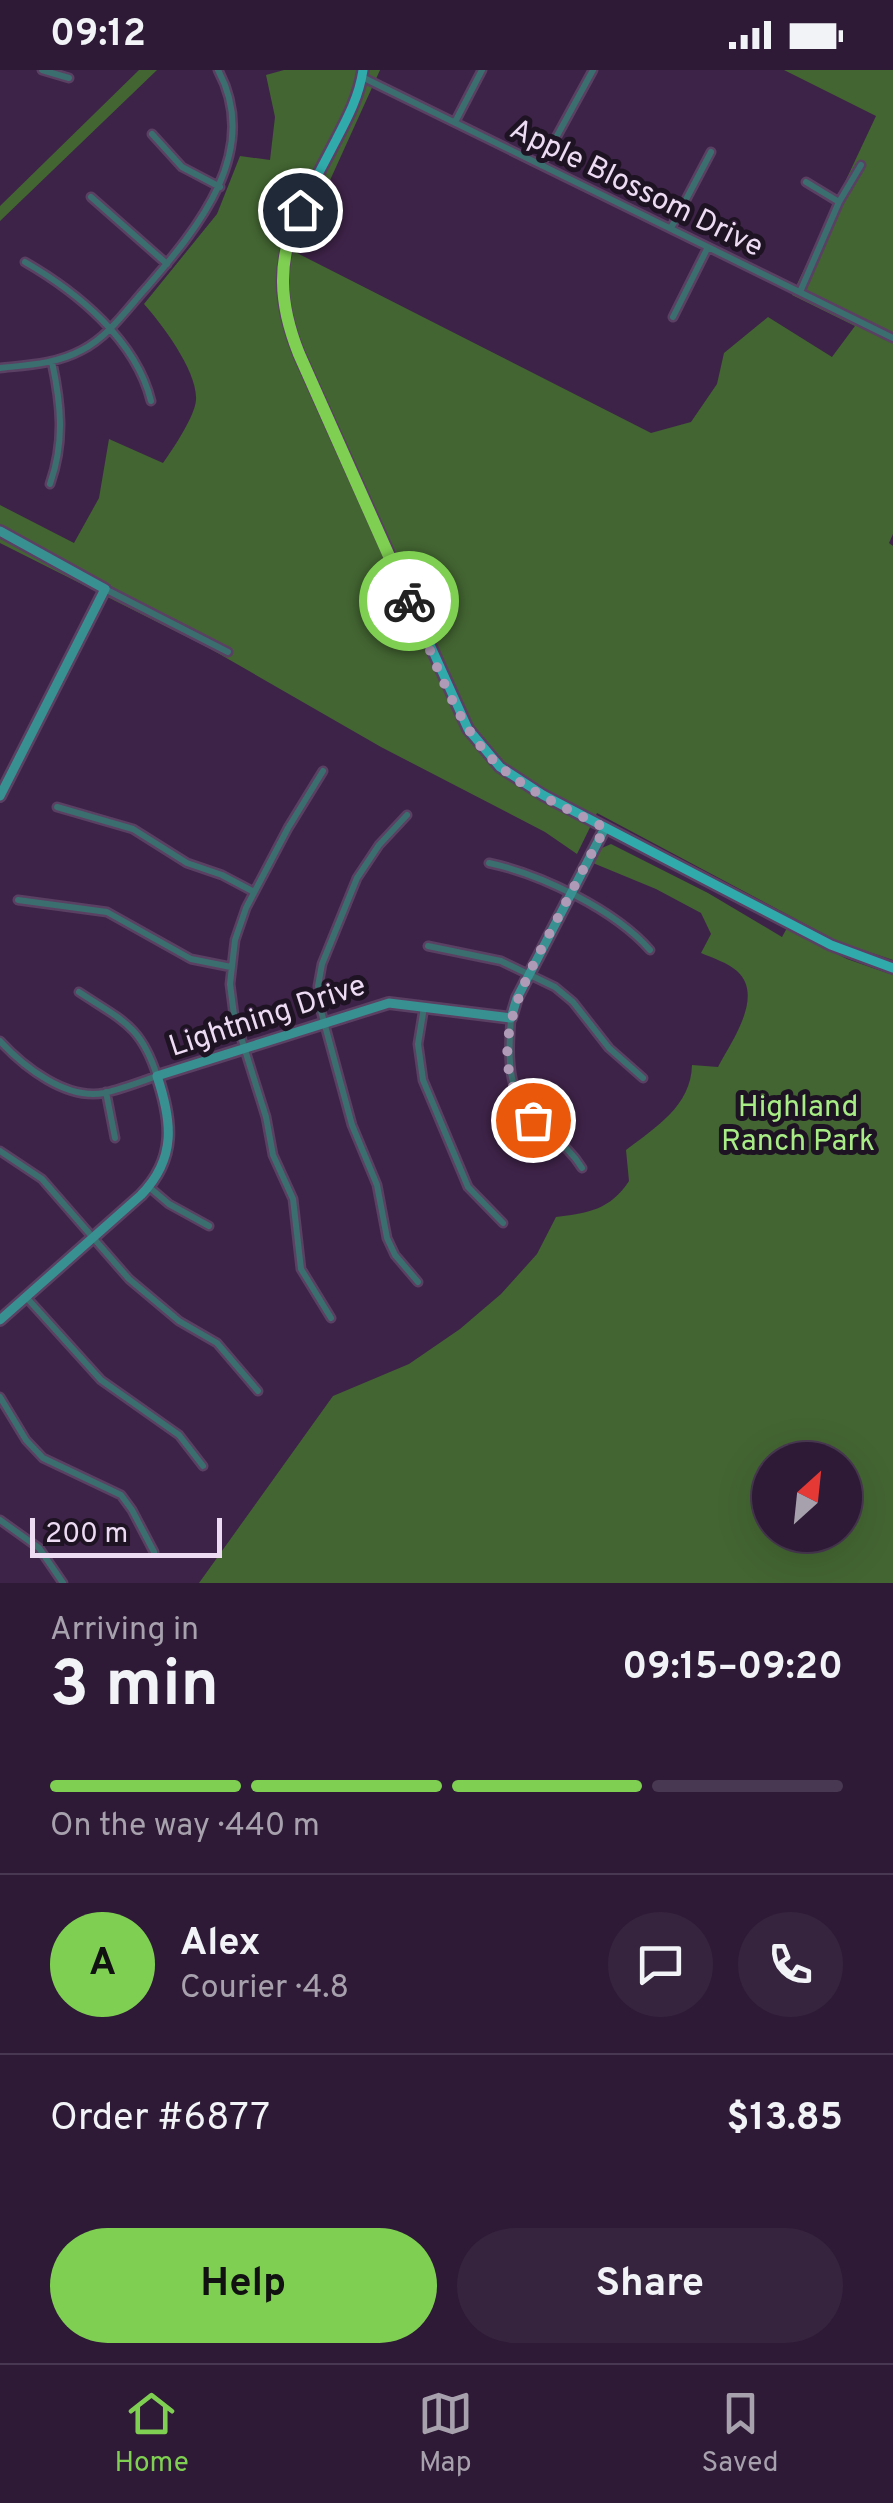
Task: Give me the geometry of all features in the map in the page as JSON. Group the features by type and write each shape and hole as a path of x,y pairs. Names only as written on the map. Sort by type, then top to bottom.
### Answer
{"main road":[{"path":"362,74 352,108 296,219 286,249 282,290 289,329 468,729 511,776 831,945 893,968"},
{"path":"0,532 105,588 0,796"},
{"path":"511,1018 529,973 605,828"},
{"name":"Lightning Drive","path":"157,1076 376,1005 401,1002 511,1018"},
{"path":"0,1320 149,1187 162,1168 170,1132 168,1108 157,1076"}],"street":[{"path":"42,70 70,78"},
{"path":"0,368 52,362 78,352 109,330 204,218 220,186 232,120 229,96 218,70"},
{"path":"455,122 482,70"},
{"path":"541,165 593,70"},
{"name":"Apple Blossom Drive","path":"362,74 893,338"},
{"path":"152,134 182,168 220,186"},
{"path":"671,228 711,152"},
{"path":"800,292 838,202 861,164"},
{"path":"806,182 838,202"},
{"path":"91,198 167,264"},
{"path":"673,317 708,247"},
{"path":"25,262 60,284 109,330 138,365 151,401"},
{"path":"50,484 58,459 61,425 52,362"},
{"path":"105,588 228,652"},
{"path":"323,771 254,892 240,924 231,966 234,1015 266,1117 272,1156 293,1199 301,1269 331,1318"},
{"path":"57,807 133,828 187,864 222,875 254,892"},
{"path":"407,815 379,844 349,896 320,976 319,999 352,1125 377,1185 387,1238 395,1255 418,1282"},
{"path":"489,863 524,872 622,922 650,950"},
{"path":"18,900 107,912 191,959 231,966"},
{"path":"428,946 501,962 564,994 608,1048 643,1078"},
{"path":"0,1041 48,1079 79,1092 106,1092 157,1076 149,1050 138,1033 79,992"},
{"path":"424,1006 418,1044 423,1080 468,1187 503,1223"},
{"path":"511,1018 508,1069 514,1092 533,1120 568,1149 582,1168"},
{"path":"106,1092 115,1138"},
{"path":"0,1151 42,1180 129,1279 166,1311 226,1351 258,1391"},
{"path":"149,1187 169,1204 209,1226"},
{"path":"26,1297 101,1380 179,1435 203,1466"},
{"path":"0,1397 26,1440 43,1458 120,1495 154,1552"},
{"path":"0,1520 39,1548 63,1583"}],"green space":[{"path":"139,70 157,70 0,221 0,206"},
{"path":"284,70 380,70 297,253 651,433 691,422 717,384 724,353 768,317 832,357 855,326 792,295 876,116 784,70 893,70 893,534 889,543 893,546 893,960 839,942 597,813 577,854 545,832 381,747 209,648 0,543 0,505 74,543 99,498 109,439 163,463 178,441 195,407 195,389 178,349 144,304 217,214 240,156 270,160 275,117 266,75"},
{"name":"Highland Ranch Park","path":"611,844 708,893 782,937 787,928 847,959 893,975 893,1583 199,1583 333,1396 409,1364 460,1329 501,1294 537,1254 556,1217 588,1211 614,1198 629,1181 626,1150 679,1104 692,1065 718,1067 743,1019 748,993 745,981 725,963 701,953 711,934 701,913 593,863 602,848"}],"way so far":[{"path":"409,601 475,740 500,767 521,782 605,828 513,1009 508,1069 514,1092 533,1120"}],"route":[{"path":"300,210 282,269 289,329 409,601"}]}
